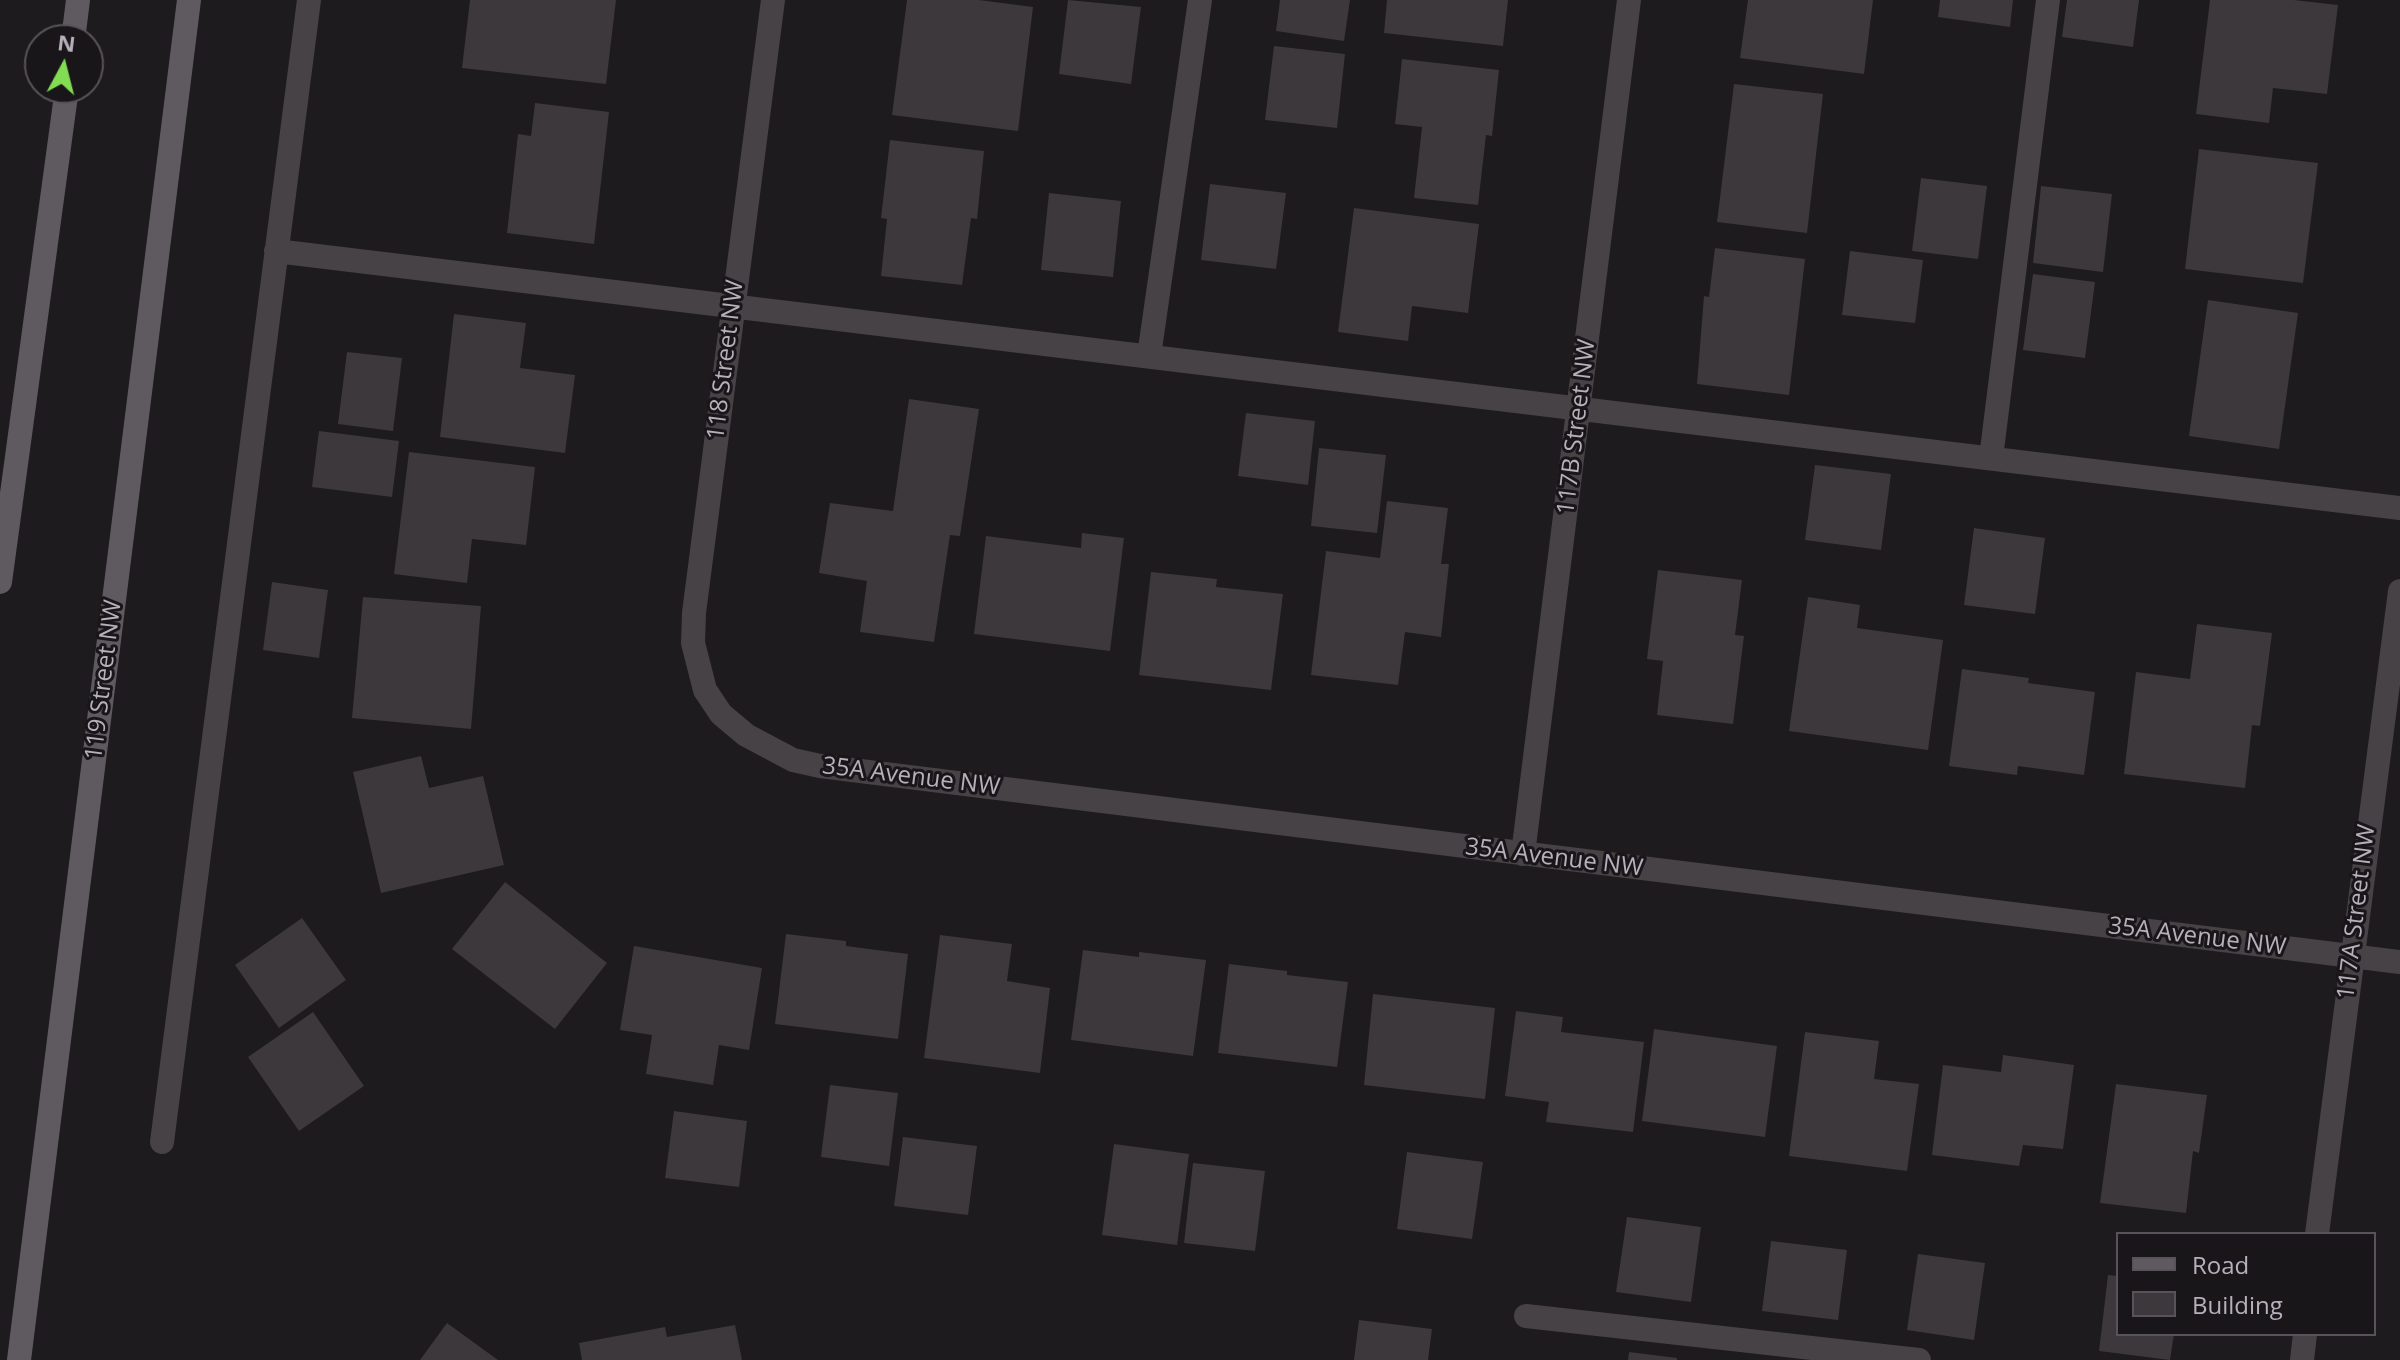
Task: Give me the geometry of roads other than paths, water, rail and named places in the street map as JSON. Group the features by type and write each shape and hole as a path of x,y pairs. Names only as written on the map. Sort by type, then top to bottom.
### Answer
{"main road":[{"path":"75,24 78,0"},
{"name":"119 Street NW","path":"19,1360 189,0"},
{"path":"0,582 65,104"}],"street":[{"path":"162,1142 309,0"},
{"name":"118 Street NW","path":"721,714 705,690 698,669 693,643 694,613 773,0"},
{"path":"1149,356 1200,0"},
{"name":"117B Street NW","path":"1523,854 1629,0"},
{"path":"1991,458 2048,0"},
{"path":"276,251 2400,508"},
{"name":"117A Street NW","path":"2317,1232 2400,591"},
{"name":"35A Avenue NW","path":"721,714 746,735 774,752 820,766 2400,962"},
{"path":"1526,1316 1919,1360"},
{"path":"2302,1360 2305,1336"}]}
